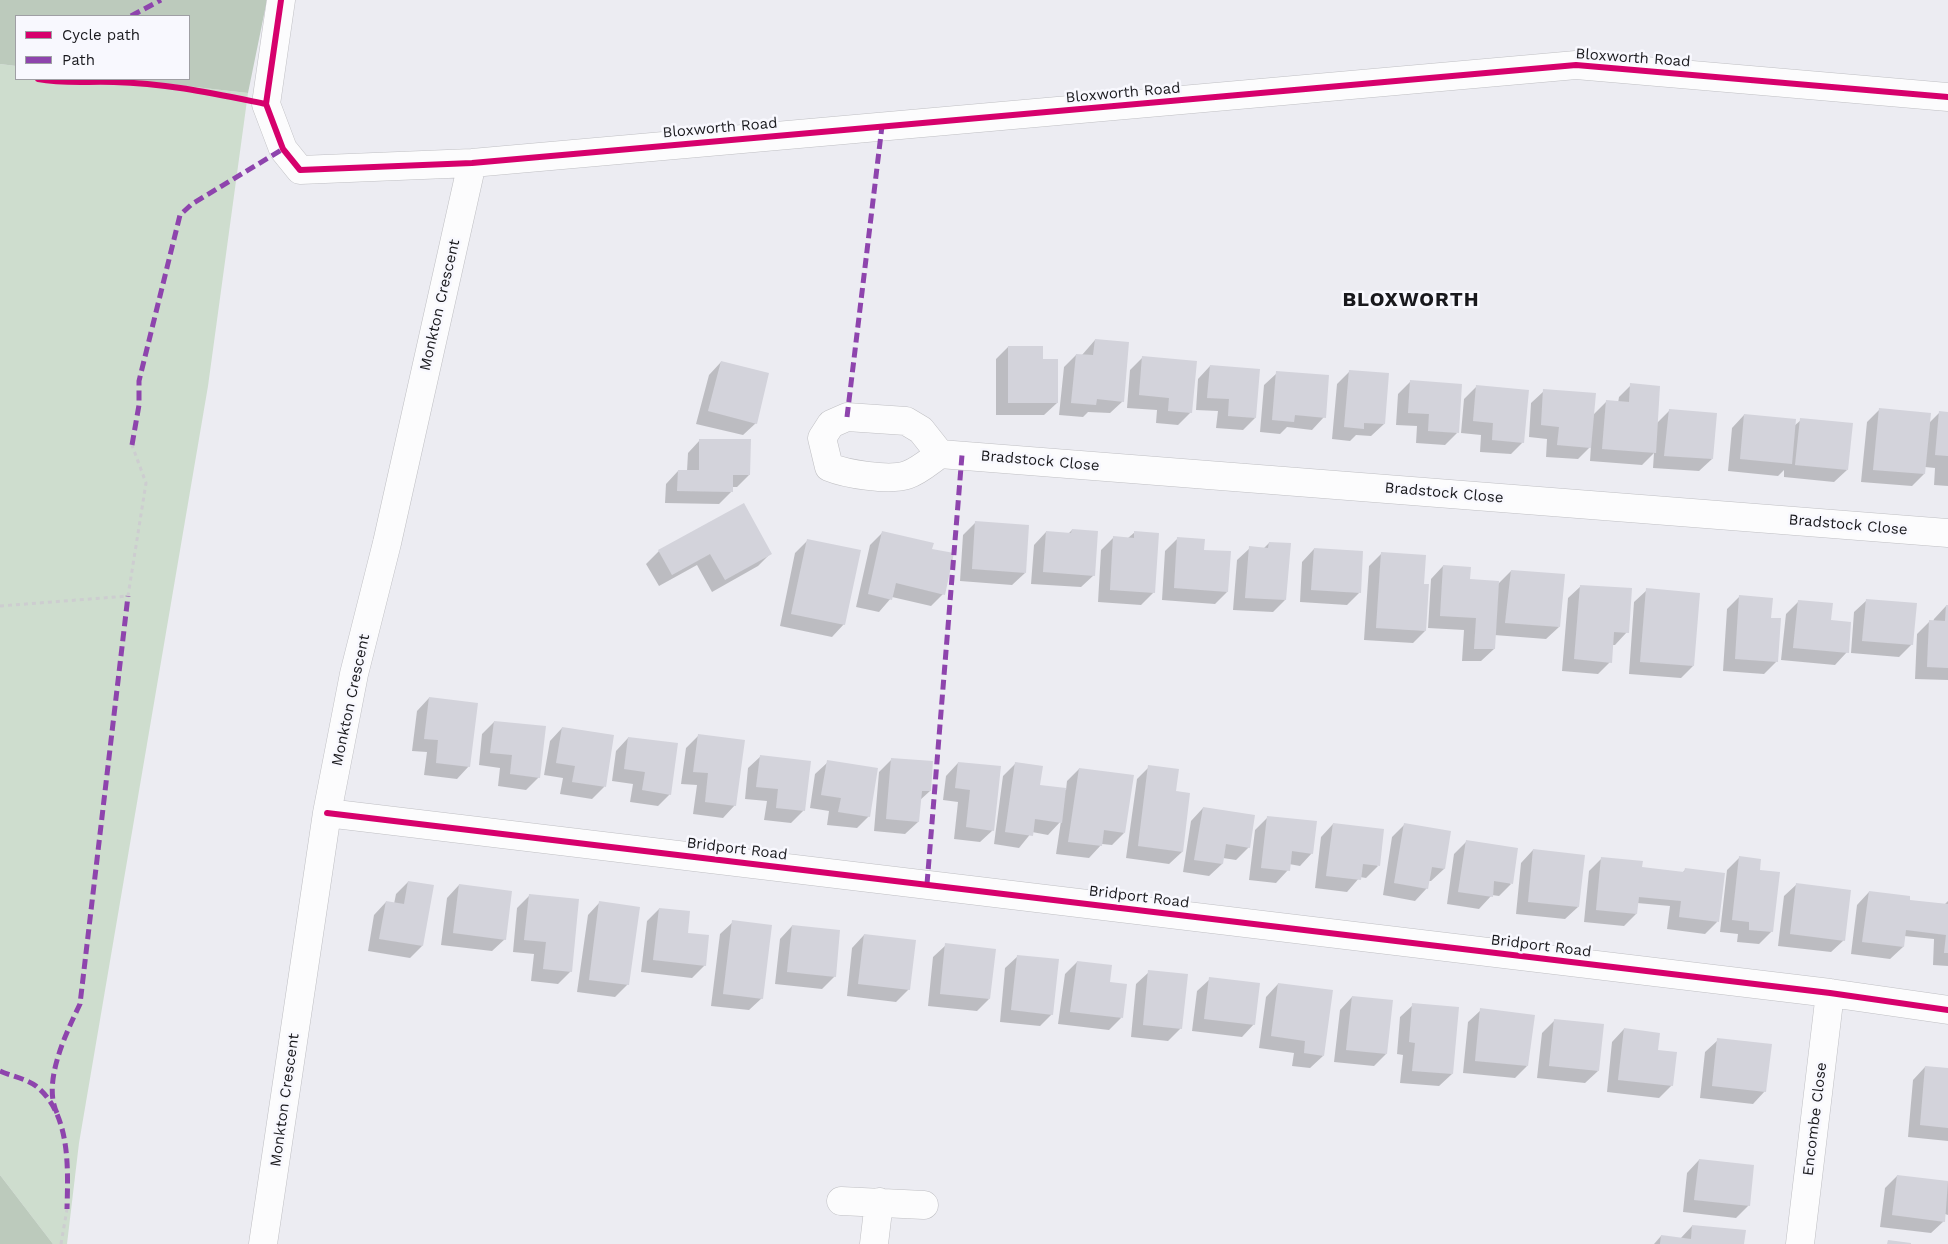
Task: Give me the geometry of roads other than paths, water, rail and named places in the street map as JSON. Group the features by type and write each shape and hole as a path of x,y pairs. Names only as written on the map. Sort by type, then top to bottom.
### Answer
{"street":[{"name":"Bloxworth Road","path":"281,0 266,104 283,149 300,170 472,163 1576,65 1948,97"},
{"name":"Monkton Crescent","path":"263,1244 327,813 354,674 389,533 472,163"},
{"name":"Bradstock Close","path":"940,454 1948,533"},
{"name":"Bridport Road","path":"327,813 1830,993 1948,1010"},
{"name":"Encombe Close","path":"1800,1244 1830,993"},
{"path":"841,1201 924,1205"},
{"path":"874,1244 879,1202"}],"district":[{"name":"BLOXWORTH","path":"1411,300"}]}
